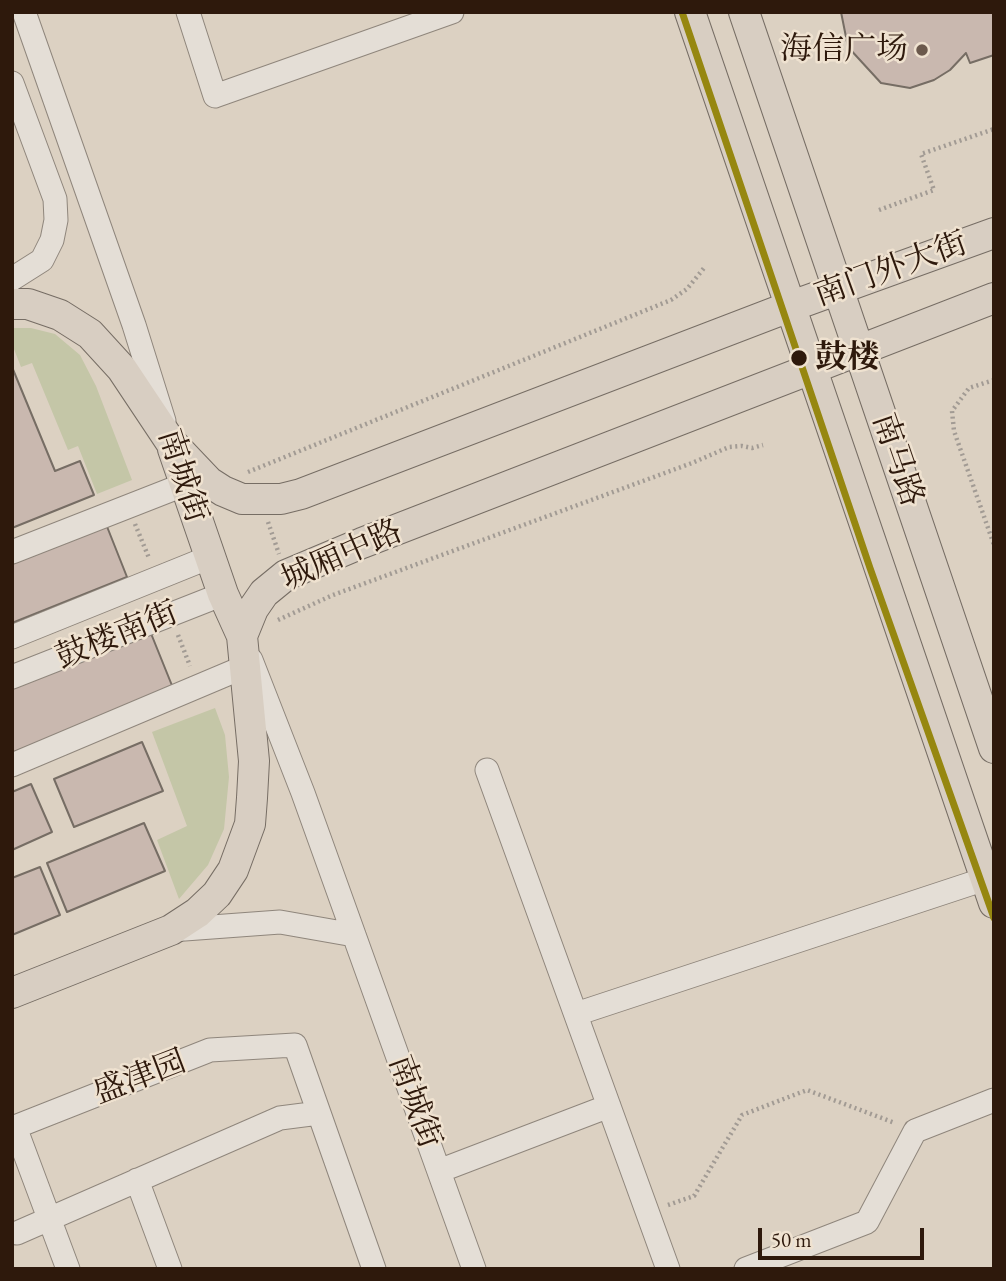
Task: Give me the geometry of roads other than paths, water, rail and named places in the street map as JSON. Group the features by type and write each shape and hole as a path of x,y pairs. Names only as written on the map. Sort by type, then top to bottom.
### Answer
{"main road":[{"name":"南马路","path":"690,12 990,891"},
{"name":"南马路","path":"744,12 994,748"},
{"name":"南门外大街","path":"789,307 994,233"},
{"name":"南门外大街","path":"810,369 994,298"},
{"path":"12,304 28,304 60,315 90,334 122,369 170,441"},
{"path":"196,483 242,499 281,499 301,494 789,307"},
{"name":"城厢中路","path":"12,993 171,930 197,913 217,894 233,870 250,824 254,761 242,636 253,609 264,593 286,575 810,369"},
{"name":"南城街","path":"170,441 196,483 210,557 242,636"}],"street":[{"name":"南城街","path":"24,12 130,312 170,441"},
{"path":"188,12 215,96 452,12"},
{"path":"12,83 55,199 56,220 52,240 42,260 12,279"},
{"path":"12,552 196,483"},
{"name":"鼓楼南街","path":"12,637 210,557"},
{"name":"鼓楼南街","path":"12,677 223,594"},
{"name":"南城街","path":"242,636 303,793 474,1269"},
{"path":"12,765 244,667"},
{"path":"487,770 668,1269"},
{"path":"576,1014 990,891"},
{"path":"171,930 279,922 354,935"},
{"name":"盛津园","path":"68,1269 15,1127 210,1050 295,1045 374,1269"},
{"path":"746,1269 867,1222 915,1131 994,1100"},
{"path":"439,1171 609,1106"},
{"path":"18,1233 280,1118 319,1114"},
{"path":"137,1180 170,1269"}],"place":[{"name":"海信广场","path":"922,50"},
{"name":"鼓楼","path":"799,358"}]}
